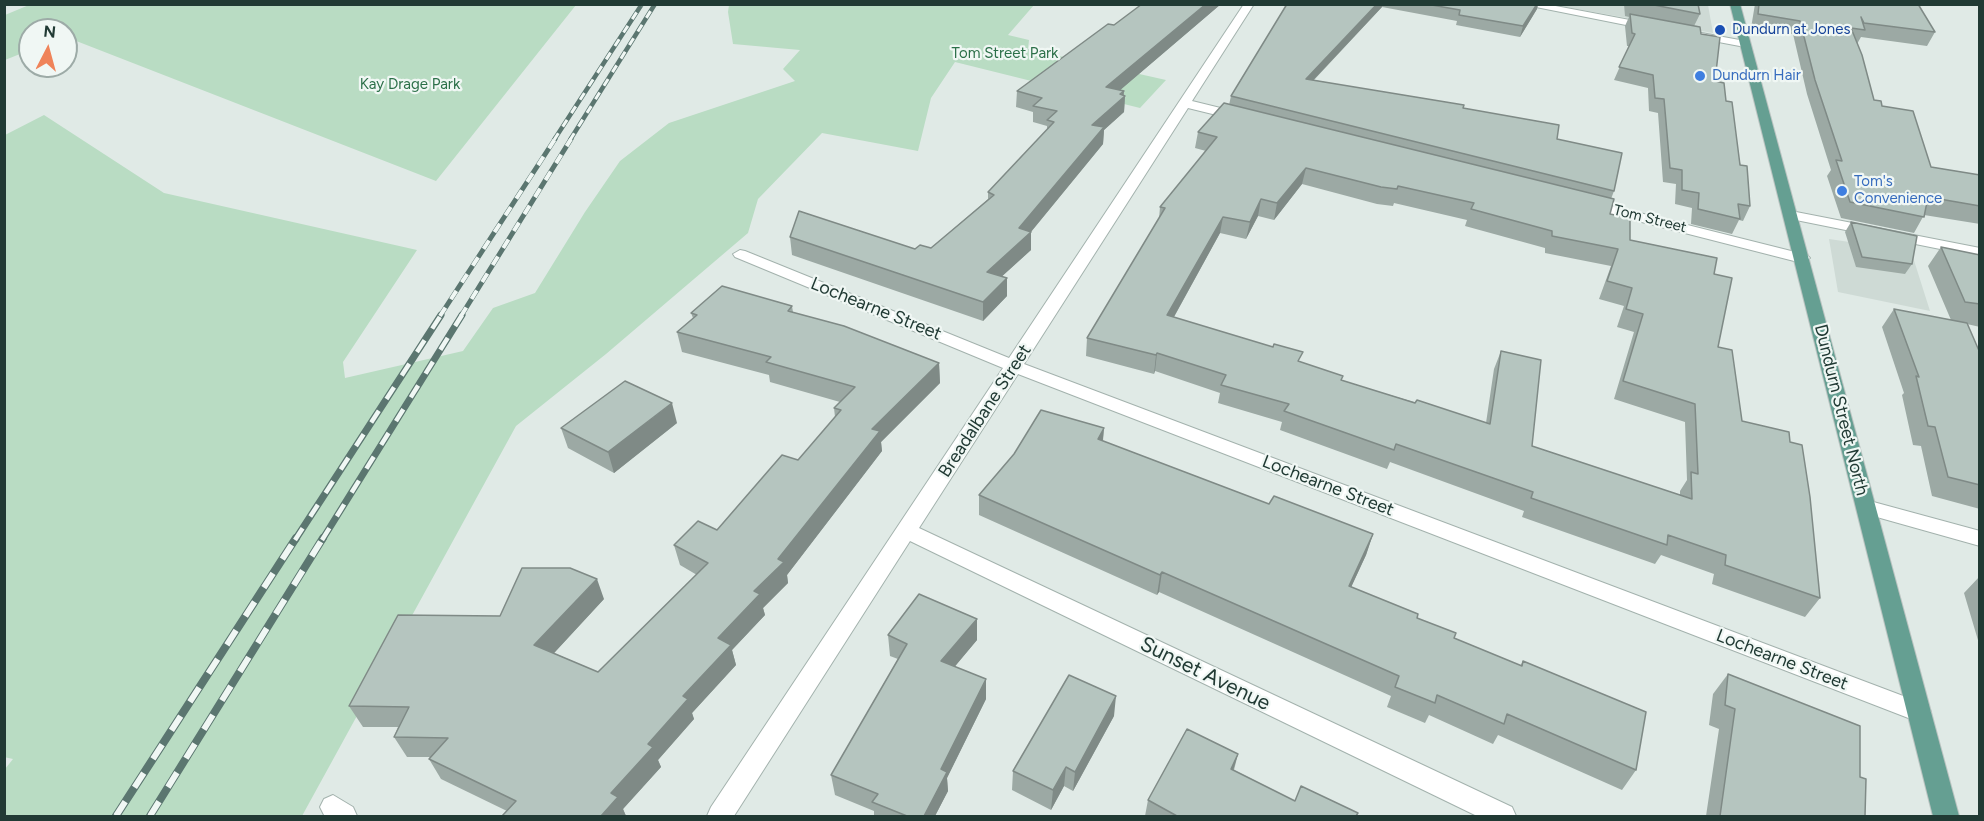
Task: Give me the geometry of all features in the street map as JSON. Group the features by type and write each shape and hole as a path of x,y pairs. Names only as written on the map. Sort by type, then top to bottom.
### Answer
{"main road":[{"name":"Dundurn Street North","path":"1735,4 1946,816"}],"street":[{"name":"Breadalbane Street","path":"720,816 1249,4"},
{"path":"1526,4 1662,29"},
{"path":"1684,33 1745,44"},
{"path":"1184,103 1253,120"},
{"name":"Tom Street","path":"1574,201 1802,258"},
{"path":"1791,215 1980,253"},
{"name":"Lochearne Street","path":"740,254 1014,366 1919,712"},
{"path":"1866,507 1980,539"},
{"name":"Sunset Avenue","path":"907,531 1503,816"}],"shaded area":[{"path":"1554,5 1708,5 1713,33"},
{"path":"1829,239 1911,251 1930,311 1838,292"}],"green space":[{"name":"Kay Drage Park","path":"29,4 576,5 436,181 78,42 78,18 18,18 18,55 5,60 5,15"},
{"name":"Tom Street Park","path":"729,5 1034,5 1008,35 1029,40 1028,49 1166,80 1140,108 955,62 931,98 918,151 822,133 758,199 748,233 606,354 516,426 302,816 5,816 5,769 13,759 4,757 5,135 44,115 164,193 417,250 343,362 345,378 463,351 493,308 535,293 585,212 620,161 669,123 795,81 783,69 800,50 733,44"}],"building":[{"path":"1142,4 1206,4 1106,87 1124,91 1120,94 1125,96 1092,125 1104,127 1019,228 1031,232 987,272 1007,278 983,302 790,237 799,211 915,249 920,245 931,248 994,195 988,192 1054,122 1047,120 1057,111 1033,106 1042,98 1017,91 1108,24 1114,25"},
{"path":"1287,4 1377,4 1306,79 1464,105 1463,108 1559,125 1557,139 1622,153 1614,191 1231,96"},
{"path":"1426,4 1537,4 1523,26 1459,15 1460,10"},
{"path":"1649,4 1698,4 1700,14"},
{"path":"1759,4 1918,4 1935,32 1864,23 1861,17 1865,30 1851,28 1862,55 1874,100 1881,101 1882,106 1913,111 1931,167 1980,175 1980,206 1928,197 1924,217 1850,202 1836,160 1842,161 1815,80 1800,21 1758,14"},
{"path":"1630,14 1700,27 1701,34 1720,37 1715,81 1724,83 1726,101 1732,102 1740,165 1747,166 1750,206 1738,204 1740,219 1698,209 1699,193 1682,190 1682,170 1670,168 1664,99 1655,98 1653,75 1619,67 1635,34 1632,33"},
{"path":"1224,103 1614,199 1610,214 1630,218 1630,240 1717,258 1714,274 1732,278 1718,347 1732,350 1742,421 1789,432 1790,442 1802,445 1810,497 1820,598 1725,565 1726,555 1668,535 1667,545 1531,498 1533,492 1396,444 1394,450 1284,411 1289,404 1221,385 1226,375 1157,353 1156,355 1087,338 1165,208 1160,207 1217,137 1198,132","holes":["1306,168 1397,189 1398,186 1474,203 1471,209 1552,231 1552,236 1618,249 1607,281 1632,288 1626,309 1643,314 1623,381 1695,404 1698,474 1691,472 1692,499 1532,446 1541,360 1501,351 1490,424 1417,400 1415,403 1341,380 1343,376 1298,361 1303,352 1274,344 1273,347 1167,315 1223,217 1250,222 1261,199 1277,203"]},
{"path":"1851,222 1917,236 1912,264 1862,257"},
{"path":"1941,247 1980,255 1980,304 1965,302"},
{"path":"722,286 792,306 788,311 844,326 939,363 872,429 880,431 778,559 784,562 754,591 760,594 718,638 731,645 683,696 688,699 648,744 653,747 611,793 618,797 601,816 502,816 516,801 429,759 448,738 394,737 409,707 349,706 398,615 500,616 522,568 570,568 597,579 534,645 598,672 708,563 674,545 698,521 717,530 782,455 798,460 841,410 834,408 855,387 766,362 771,357 677,332 697,315 691,313"},
{"path":"1894,309 1967,323 1980,353 1980,485 1948,477 1935,427 1928,426 1916,376 1919,377"},
{"path":"625,381 672,403 608,452 561,428"},
{"path":"1041,410 1104,428 1098,439 1269,504 1274,496 1373,534 1349,586 1418,614 1417,618 1456,633 1454,638 1522,666 1523,661 1646,712 1636,770 1507,714 1504,724 1437,695 1435,703 1395,687 1399,676 1162,572 1160,575 979,495 1014,454"},
{"path":"919,594 977,619 941,661 986,679 941,769 947,772 924,816 907,816 872,802 878,794 831,775 907,644 888,635"},
{"path":"1728,674 1860,726 1860,777 1866,779 1865,816 1720,816 1735,709 1725,705"},
{"path":"1069,675 1116,696 1075,772 1066,767 1053,790 1013,771"},
{"path":"1187,729 1238,754 1231,769 1295,801 1301,786 1358,813 1356,816 1177,816 1148,800"}],"railway":[{"path":"554,140 642,4"},
{"path":"570,140 655,4"},
{"path":"440,316 555,139"},
{"path":"461,316 571,139"},
{"path":"295,540 441,315"},
{"path":"322,540 462,315"},
{"path":"116,816 296,538"},
{"path":"150,816 323,538"}],"place":[{"name":"Dundurn at Jones","path":"1720,30"},
{"name":"Dundurn Hair","path":"1700,76"},
{"name":"Tom's Convenience","path":"1842,191"}]}
